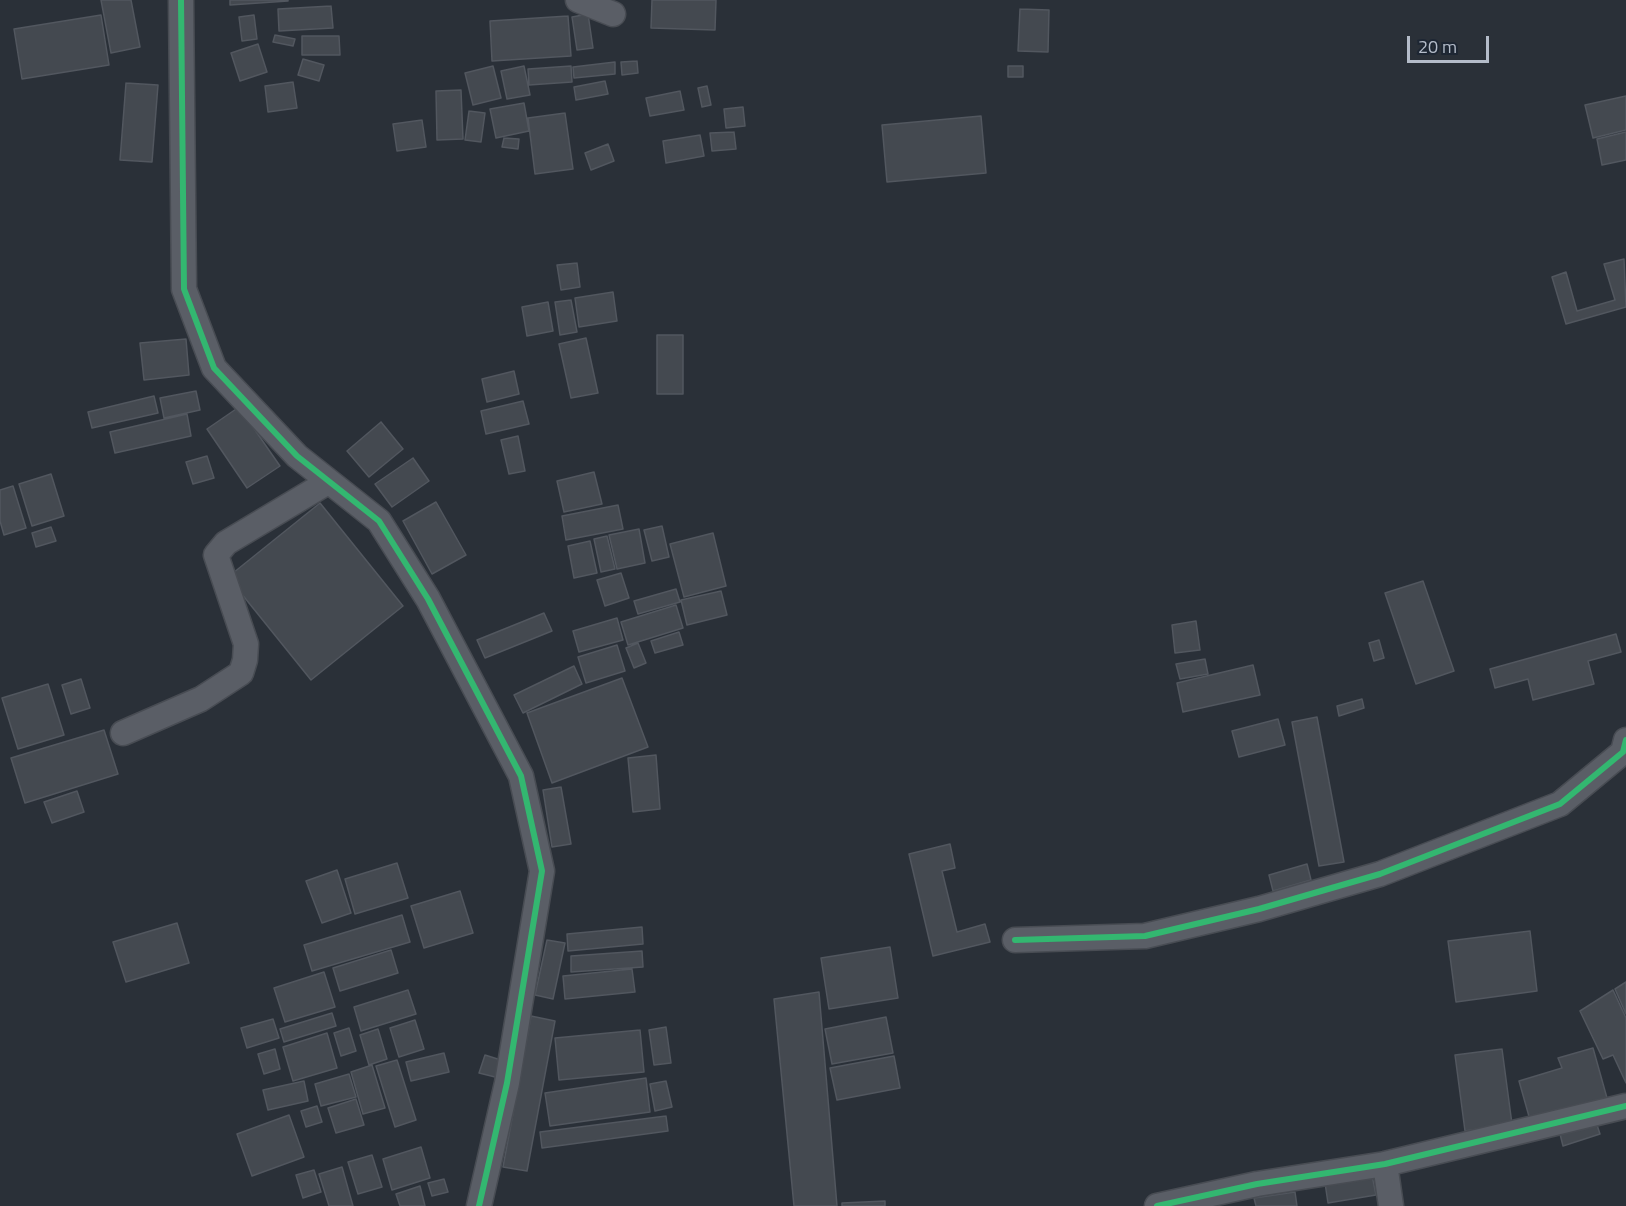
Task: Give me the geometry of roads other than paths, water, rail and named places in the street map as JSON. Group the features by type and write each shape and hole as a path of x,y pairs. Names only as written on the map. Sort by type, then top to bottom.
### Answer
{"street":[{"path":"181,0 184,289 214,368 297,456 379,521 428,599 521,776 542,871 507,1083 479,1206"},
{"path":"578,0 613,14"},
{"path":"123,733 201,699 241,674 246,644 216,555 226,543 328,482"},
{"path":"1015,940 1145,936 1259,909 1380,874 1560,804 1623,752 1626,740"},
{"path":"1157,1206 1257,1184 1385,1164 1626,1106"},
{"path":"1385,1164 1391,1206"}]}
